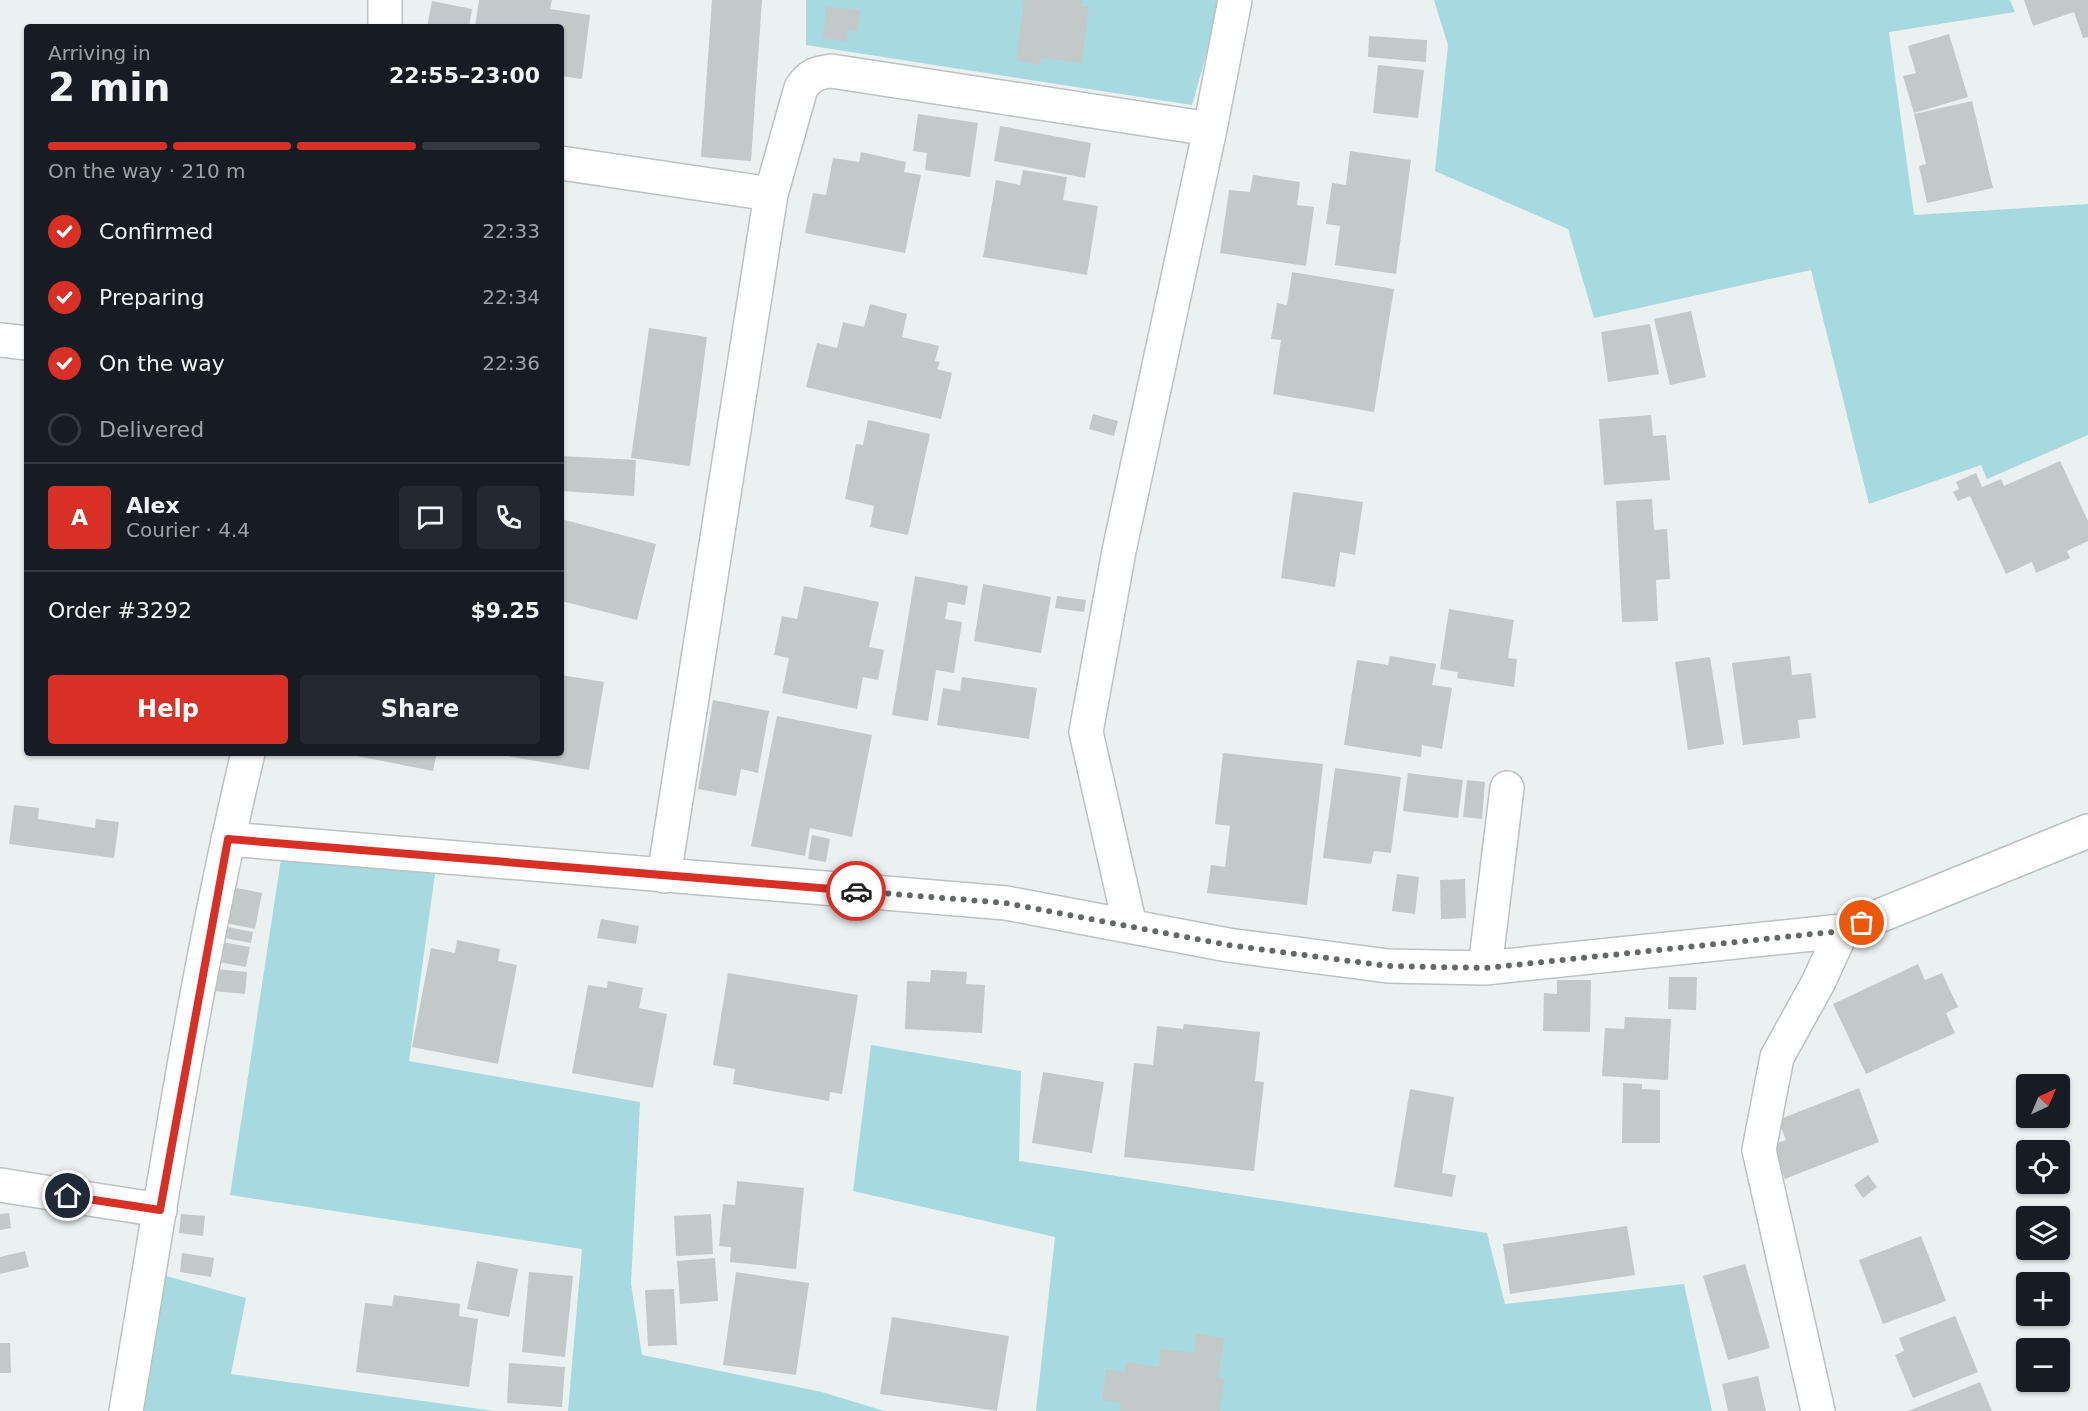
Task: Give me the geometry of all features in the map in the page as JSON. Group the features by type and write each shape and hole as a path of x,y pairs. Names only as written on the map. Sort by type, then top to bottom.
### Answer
{"street":[{"path":"385,0 385,24"},
{"path":"1130,926 1086,732 1119,551 1210,129 1235,0"},
{"path":"664,876 771,194 801,88 815,73 831,71 1210,129"},
{"path":"564,163 771,194"},
{"path":"0,340 24,343"},
{"path":"126,1411 160,1210 228,839 247,756"},
{"path":"1485,968 1507,788"},
{"path":"228,839 1006,903 1228,945 1388,966 1485,968 1842,931 2088,831"},
{"path":"1818,1411 1759,1150 1777,1057 1818,983 1842,931"},
{"path":"0,1185 160,1210"}],"shaded area":[{"path":"806,0 1222,0 1192,105 806,45"},
{"path":"1434,0 2010,0 2015,12 1889,32 1914,215 2088,204 2088,435 1987,479 1981,465 1869,504 1811,270 1594,318 1568,229 1435,171 1448,45"},
{"path":"283,846 435,874 409,1061 640,1102 631,1284 642,1355 822,1392 884,1411 568,1411 582,1249 230,1195"},
{"path":"871,1045 1021,1071 1019,1161 1487,1233 1505,1304 1684,1284 1712,1411 1036,1411 1055,1237 853,1191"},
{"path":"155,1273 246,1298 231,1374 494,1411 136,1411"}],"building":[{"path":"479,0 552,0 550,9 590,15 582,79 564,76 564,24 475,24"},
{"path":"712,0 762,0 751,161 701,157"},
{"path":"1024,0 1082,0 1081,6 1089,6 1082,63 1041,58 1040,65 1016,61"},
{"path":"2024,0 2088,0 2088,37 2083,38 2074,12 2033,26"},
{"path":"432,1 472,9 470,24 428,24"},
{"path":"826,7 860,10 858,31 848,30 847,41 823,39"},
{"path":"1949,34 1968,97 1914,113 1903,76 1916,73 1908,46"},
{"path":"1369,36 1427,40 1426,62 1368,57"},
{"path":"1378,65 1424,70 1418,118 1373,113"},
{"path":"1972,101 1993,188 1927,203 1919,166 1926,164 1914,114"},
{"path":"918,114 978,123 970,177 925,170 927,153 913,151"},
{"path":"1000,126 1091,143 1085,178 994,161"},
{"path":"1350,151 1411,160 1396,274 1335,265 1340,226 1326,224 1332,183 1346,185"},
{"path":"861,152 906,162 904,172 921,175 905,253 805,233 813,193 826,195 833,158 859,162"},
{"path":"1023,170 1067,177 1063,200 1098,206 1087,275 983,257 996,180 1020,185"},
{"path":"1253,175 1300,182 1297,205 1314,207 1306,266 1220,253 1229,190 1250,192"},
{"path":"1292,272 1394,289 1374,412 1273,394 1281,340 1271,339 1277,303 1287,305"},
{"path":"870,304 907,314 902,337 939,346 935,361 940,362 937,369 952,373 941,419 806,387 817,343 837,348 843,322 864,327"},
{"path":"1691,311 1706,377 1670,385 1654,319"},
{"path":"1650,324 1659,374 1608,382 1601,332"},
{"path":"649,328 707,337 690,466 631,458"},
{"path":"1093,414 1118,421 1114,436 1089,429"},
{"path":"1651,415 1653,436 1666,435 1670,480 1604,485 1599,419"},
{"path":"868,420 930,434 908,535 870,527 874,506 845,499 856,444 863,445"},
{"path":"564,456 636,460 634,496 564,491"},
{"path":"2060,461 2088,521 2088,541 2067,551 2070,558 2036,573 2032,562 2006,574 1970,496 1958,501 1953,492 1959,489 1956,482 1976,473 1982,487 2001,479 2004,486"},
{"path":"1293,492 1363,502 1355,555 1340,552 1335,587 1281,578"},
{"path":"1652,499 1654,530 1667,529 1670,579 1656,580 1658,621 1622,622 1616,501"},
{"path":"564,520 656,544 637,620 564,602"},
{"path":"915,576 968,586 965,605 948,602 945,619 962,622 954,673 936,670 928,721 892,715"},
{"path":"983,584 1051,597 1041,653 974,641"},
{"path":"804,586 879,602 869,647 884,650 878,680 863,677 857,709 782,693 789,658 774,655 782,616 797,619"},
{"path":"1057,596 1086,600 1084,612 1055,608"},
{"path":"1449,609 1514,620 1508,658 1517,659 1514,687 1457,678 1458,672 1440,669"},
{"path":"1390,656 1436,664 1432,685 1452,688 1442,749 1422,745 1421,757 1344,745 1357,660 1388,665"},
{"path":"1790,656 1792,675 1811,673 1816,718 1798,720 1800,738 1743,745 1732,663"},
{"path":"1710,657 1724,744 1688,750 1675,662"},
{"path":"564,675 604,682 589,770 507,756 564,756"},
{"path":"962,677 1037,688 1029,739 937,725 943,688 960,691"},
{"path":"713,700 769,711 758,773 741,769 736,796 698,789"},
{"path":"777,716 872,735 852,837 810,828 805,856 751,846"},
{"path":"1223,753 1323,764 1307,905 1207,893 1211,865 1225,867 1230,826 1215,824"},
{"path":"357,756 436,756 433,771"},
{"path":"1335,768 1401,777 1391,853 1374,851 1371,864 1323,858"},
{"path":"1408,773 1463,780 1458,818 1403,811"},
{"path":"1467,780 1485,782 1482,819 1463,817"},
{"path":"14,805 39,808 38,819 95,828 96,819 119,822 114,858 9,844"},
{"path":"812,835 830,839 826,862 808,859"},
{"path":"1397,874 1419,877 1415,914 1392,911"},
{"path":"1465,879 1466,918 1441,919 1440,880"},
{"path":"232,887 262,893 255,929 225,923"},
{"path":"601,919 639,926 636,944 597,938"},
{"path":"223,926 253,932 251,943 220,937"},
{"path":"457,940 500,949 498,961 517,965 498,1064 412,1047 431,948 455,953"},
{"path":"221,942 250,947 246,967 218,962"},
{"path":"1918,964 1925,980 1942,973 1958,1007 1946,1013 1955,1033 1866,1074 1833,1004"},
{"path":"216,969 247,972 245,994 214,991"},
{"path":"931,970 967,972 966,984 985,985 982,1033 905,1029 907,981 930,982"},
{"path":"728,973 858,995 842,1094 830,1092 829,1101 733,1084 735,1069 713,1065"},
{"path":"1669,977 1697,977 1696,1010 1668,1009"},
{"path":"1557,980 1591,980 1590,1032 1543,1031 1544,993 1557,994"},
{"path":"608,981 643,988 639,1008 667,1014 653,1088 572,1073 588,985 607,988"},
{"path":"1625,1017 1671,1019 1668,1080 1602,1076 1605,1028 1624,1029"},
{"path":"1184,1024 1260,1032 1255,1081 1264,1082 1254,1171 1124,1157 1134,1063 1153,1065 1157,1026 1183,1029"},
{"path":"1043,1072 1104,1082 1092,1153 1032,1143"},
{"path":"1623,1083 1642,1084 1642,1089 1660,1090 1660,1143 1622,1143"},
{"path":"1859,1088 1879,1142 1785,1179 1772,1145 1786,1140 1778,1120"},
{"path":"1410,1089 1454,1097 1442,1173 1456,1175 1452,1197 1394,1187"},
{"path":"1868,1175 1877,1187 1863,1198 1854,1185"},
{"path":"737,1181 804,1188 796,1269 730,1262 731,1247 719,1246 723,1204 735,1205"},
{"path":"9,1213 11,1228 0,1230 0,1214"},
{"path":"181,1214 205,1216 203,1236 179,1233"},
{"path":"711,1214 713,1254 676,1256 674,1216"},
{"path":"1627,1226 1635,1275 1510,1294 1503,1244"},
{"path":"1921,1236 1946,1301 1883,1324 1859,1260"},
{"path":"25,1251 29,1267 0,1274 0,1257"},
{"path":"182,1253 214,1258 211,1277 180,1272"},
{"path":"715,1258 718,1301 680,1304 677,1261"},
{"path":"477,1261 518,1269 509,1317 467,1309"},
{"path":"1745,1264 1770,1348 1728,1360 1703,1276"},
{"path":"529,1272 573,1276 565,1357 522,1352"},
{"path":"736,1272 809,1283 796,1375 723,1365"},
{"path":"674,1289 677,1345 648,1346 645,1290"},
{"path":"394,1295 460,1304 459,1316 478,1319 469,1387 356,1372 365,1303 392,1306"},
{"path":"1955,1316 1978,1372 1913,1398 1895,1355 1904,1351 1899,1338"},
{"path":"892,1317 1009,1336 997,1411 880,1394"},
{"path":"1196,1334 1224,1338 1218,1378 1224,1379 1220,1411 1120,1411 1121,1403 1102,1400 1106,1369 1125,1372 1126,1362 1159,1367 1161,1349 1194,1353"},
{"path":"0,1343 10,1343 11,1373 0,1373"},
{"path":"509,1363 565,1367 562,1407 507,1403"},
{"path":"1758,1376 1766,1411 1728,1411 1722,1384"},
{"path":"1980,1382 1992,1411 1908,1411"}],"way so far":[{"path":"856,891 1006,903 1228,945 1388,966 1485,968 1842,931 1862,923"}],"route":[{"path":"68,1196 160,1210 228,839 856,891"}]}
